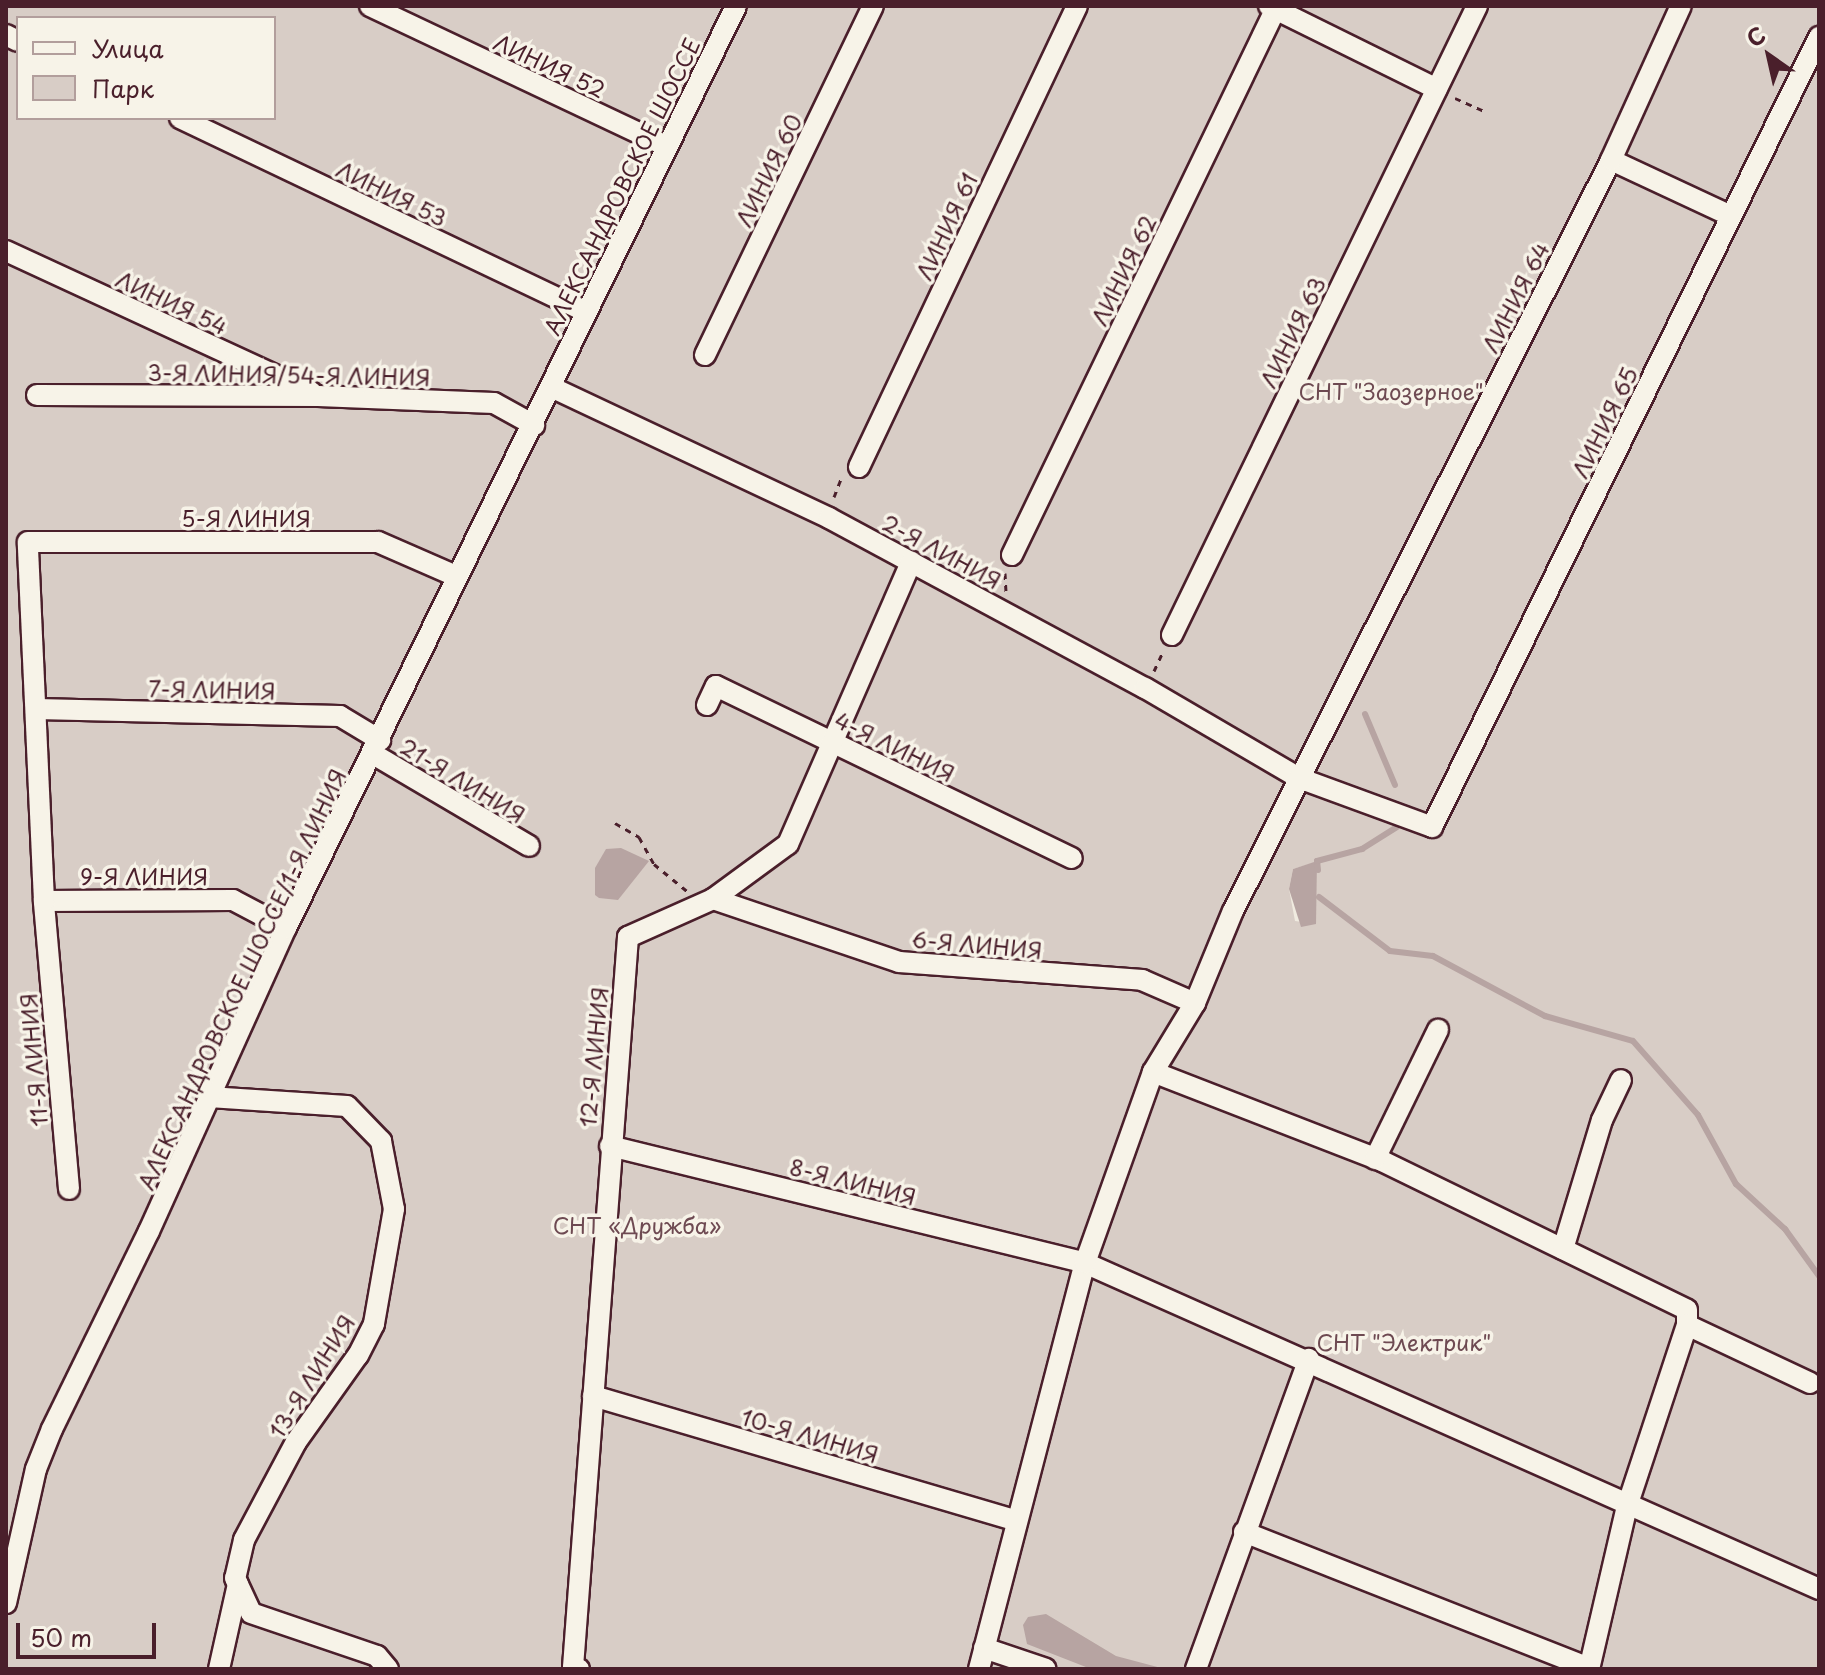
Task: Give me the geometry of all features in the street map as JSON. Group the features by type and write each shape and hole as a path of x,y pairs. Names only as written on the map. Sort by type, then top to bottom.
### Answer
{"street":[{"name":"ЛИНИЯ 52","path":"370,6 666,146"},
{"name":"АЛЕКСАНДРОВСКОЕ ШОССЕ","path":"551,387 584,311 736,6"},
{"name":"ЛИНИЯ 60","path":"705,355 873,6"},
{"name":"ЛИНИЯ 61","path":"859,467 1077,6"},
{"name":"ЛИНИЯ 63","path":"1172,635 1477,6"},
{"name":"ЛИНИЯ 64","path":"979,1669 1015,1520 1085,1263 1153,1072 1195,1003 1299,778 1611,160 1681,6"},
{"path":"1274,7 1437,89"},
{"name":"ЛИНИЯ 62","path":"1012,555 1274,7"},
{"name":"ЛИНИЯ 65","path":"1432,827 1819,37"},
{"name":"ЛИНИЯ 53","path":"184,120 584,311"},
{"path":"1611,160 1731,216"},
{"name":"ЛИНИЯ 54","path":"6,251 318,396"},
{"name":"2-Я ЛИНИЯ","path":"551,387 829,518 1145,688 1299,778 1432,827"},
{"name":"АЛЕКСАНДРОВСКОЕ ШОССЕ/1-Я ЛИНИЯ","path":"6,1603 36,1469 286,928 551,387"},
{"name":"3-Я ЛИНИЯ/54-Я ЛИНИЯ","path":"37,395 318,396 494,403 534,425"},
{"name":"5-Я ЛИНИЯ","path":"28,542 378,542 456,576"},
{"name":"11-Я ЛИНИЯ","path":"28,542 44,901 69,1189"},
{"name":"12-Я ЛИНИЯ","path":"579,1669 573,1667 628,937 708,901 788,844 911,562"},
{"name":"4-Я ЛИНИЯ","path":"707,705 716,686 1072,858"},
{"name":"7-Я ЛИНИЯ","path":"36,709 340,716 376,747"},
{"name":"21-Я ЛИНИЯ","path":"376,747 529,846"},
{"name":"9-Я ЛИНИЯ","path":"44,901 233,900 286,928"},
{"name":"6-Я ЛИНИЯ","path":"708,901 899,962 1142,980 1195,1003"},
{"path":"1375,1159 1438,1030"},
{"path":"1153,1072 1375,1159 1687,1310 1687,1325 1627,1506 1589,1668 1244,1532"},
{"path":"1563,1249 1602,1120 1621,1080"},
{"name":"13-Я ЛИНИЯ","path":"209,1097 347,1106 359,1114 381,1141 394,1209 374,1324 358,1355 296,1442 244,1540 238,1584 219,1669"},
{"name":"8-Я ЛИНИЯ","path":"610,1146 1085,1263 1309,1359 1627,1506 1819,1589"},
{"path":"1687,1325 1810,1383"},
{"path":"1196,1669 1309,1359"},
{"name":"10-Я ЛИНИЯ","path":"593,1396 1015,1520"},
{"path":"238,1584 251,1613 377,1656 388,1669"},
{"path":"984,1648 1046,1669"}],"path":[{"path":"1437,89 1486,112"},
{"path":"829,518 835,484 849,468 859,467"},
{"path":"1004,596 1009,585 1005,569 1012,555"},
{"path":"1149,679 1172,635"},
{"path":"615,823 639,837 654,864 708,901"}],"green space":[{"path":"6,6 1819,6 1819,1669 6,1669","holes":["1316,862 1316,924 1295,921 1289,889 1293,869"]}],"shaded area":[{"path":"621,848 649,861 618,900 599,898 595,895 595,868 606,849"},
{"path":"1317,861 1316,924 1301,927 1289,889 1293,869"},
{"path":"1046,1614 1116,1656 1165,1669 1091,1669 1027,1644 1023,1625 1028,1617"}],"waterway":[{"path":"1365,714 1395,785"},
{"path":"1318,870 1317,861 1362,849 1397,827"},
{"path":"1319,897 1390,951 1433,956 1545,1016 1633,1041 1698,1115 1736,1184 1785,1229 1819,1276"}],"park label":[{"name":"СНТ \"Заозерное\"","path":"1391,391"},
{"name":"СНТ «Дружба»","path":"637,1225"},
{"name":"СНТ \"Электрик\"","path":"1404,1342"}]}
